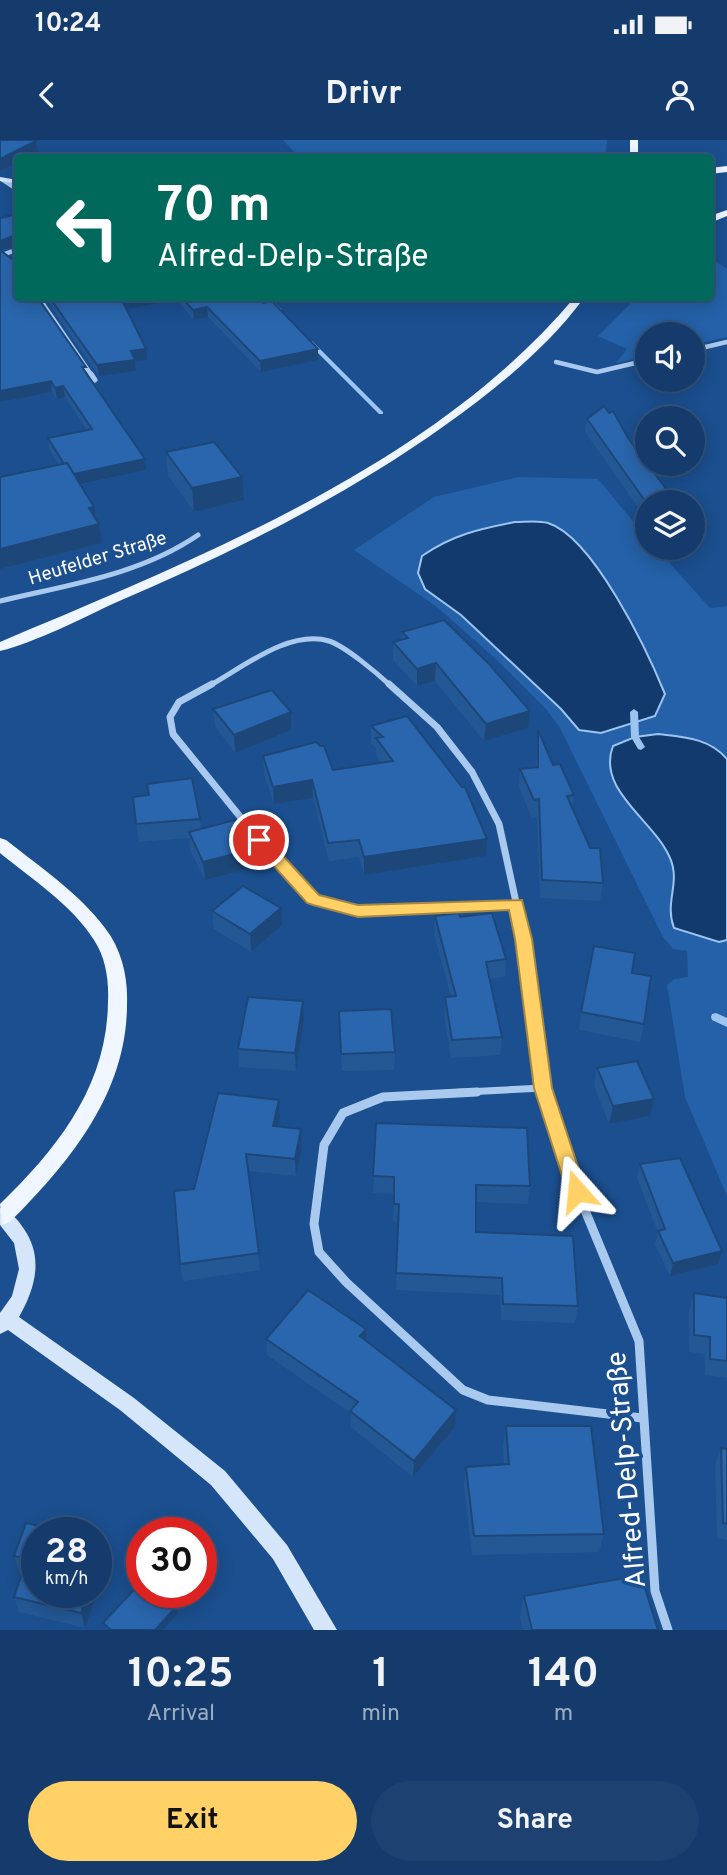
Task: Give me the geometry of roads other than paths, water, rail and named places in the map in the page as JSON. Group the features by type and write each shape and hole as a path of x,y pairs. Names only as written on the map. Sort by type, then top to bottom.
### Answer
{"main road":[{"path":"562,319 567,301"},
{"path":"0,647 155,582 262,531 365,474 432,430 489,387 533,349 577,301"},
{"path":"0,844 72,904 100,934 117,971 120,1014 112,1063 82,1125 39,1181 1,1215"}],"street":[{"path":"2,255 10,258"},
{"path":"41,301 95,380"},
{"path":"705,347 727,342"},
{"path":"556,362 597,372 635,363"},
{"name":"Heufelder Straße","path":"0,601 139,565 184,547 198,535"},
{"name":"Alfred-Delp-Straße","path":"516,904 358,911 313,899 259,840 173,734 170,717 180,702 281,646 306,639 330,640 375,671 427,718 472,772 499,824 524,939 543,1088 577,1191 639,1341 655,1591 668,1630"},
{"path":"543,1088 383,1097 343,1113 324,1145 314,1224 318,1252 346,1282 463,1390 488,1400 642,1418"},
{"path":"1,1215 16,1228 25,1244 29,1262 27,1281 20,1300 4,1322 127,1404 218,1478 280,1552 326,1630"}],"waterway":[{"path":"270,301 280,311"},
{"path":"310,342 381,413"},
{"path":"634,712 635,737 641,747"},
{"path":"716,1017 727,1023"}]}
